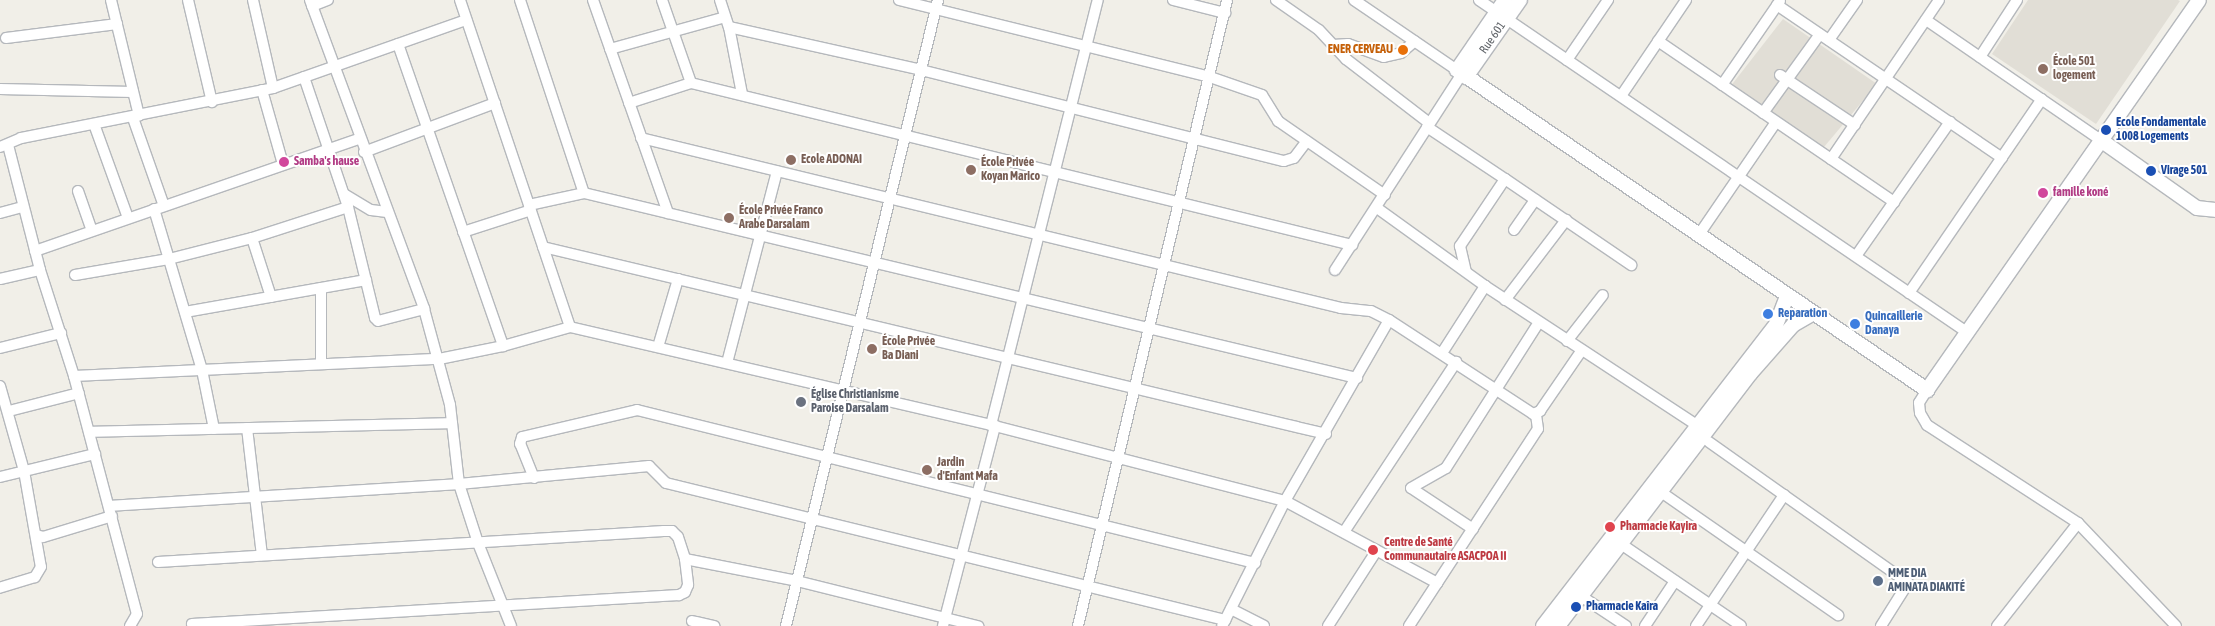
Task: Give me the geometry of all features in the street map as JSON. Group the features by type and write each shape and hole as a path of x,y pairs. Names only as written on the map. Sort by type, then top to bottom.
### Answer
{"street":[{"path":"111,0 169,259 202,370 214,429"},
{"path":"188,0 212,102"},
{"path":"253,0 273,88"},
{"path":"328,0 311,3 359,139 424,309 439,359 452,423 459,484 478,543 511,626"},
{"path":"460,0 570,327"},
{"path":"520,0 584,193"},
{"path":"593,0 668,213"},
{"path":"662,0 691,83"},
{"path":"720,0 727,22 742,94"},
{"path":"899,0 937,4 1086,46 1210,77 1262,95 1278,121 1385,195"},
{"path":"944,622 977,494 1022,298 1098,0"},
{"path":"1173,0 1225,13"},
{"path":"1078,626 1227,0"},
{"path":"1276,0 1320,30 1346,59 1428,125 1631,265"},
{"path":"1354,0 1698,236 1927,390"},
{"path":"1479,0 1968,333"},
{"name":"Rue 601","path":"1502,15 1505,0"},
{"name":"Rue 601","path":"1462,73 1502,15 1520,0"},
{"path":"1567,60 1608,0"},
{"path":"1621,96 1686,0"},
{"path":"1829,40 1857,0"},
{"path":"1831,159 1887,80 1939,0"},
{"path":"1980,57 2017,0"},
{"path":"2176,626 2078,524 1926,425 1920,413 1919,402 2200,0"},
{"path":"1722,85 1779,3 1820,34 2002,158"},
{"path":"786,626 937,4"},
{"path":"133,625 137,614 79,393 40,270 24,207 4,146 21,138 212,102 273,88 466,20"},
{"path":"1926,20 2198,208 2215,210"},
{"path":"610,49 673,30 727,22 1284,161 1294,158 1307,141"},
{"path":"6,38 117,24"},
{"path":"1763,113 1784,78 1820,34"},
{"path":"1333,44 1348,44 1384,57 1401,53 1415,41"},
{"path":"1658,41 1894,202"},
{"path":"398,44 503,346"},
{"path":"1335,270 1377,208 1462,73"},
{"path":"304,77 327,150 348,207 376,320 424,309"},
{"path":"1784,78 1855,125"},
{"path":"629,103 691,83 1352,245"},
{"path":"0,89 133,92"},
{"path":"262,90 283,164"},
{"path":"1909,293 2042,99"},
{"path":"364,152 495,103"},
{"path":"1698,236 1776,122"},
{"path":"1856,256 1950,122"},
{"path":"94,124 128,218"},
{"path":"641,138 1341,308 1371,312 1389,320 1536,414"},
{"path":"35,251 359,139"},
{"path":"727,363 777,171"},
{"path":"1466,272 1460,246 1505,179"},
{"path":"78,191 92,231"},
{"path":"463,232 530,207 584,193 1357,378"},
{"path":"344,194 371,210 387,212"},
{"path":"1514,230 1535,200"},
{"path":"0,213 24,207"},
{"path":"74,275 169,259 252,238 348,207"},
{"path":"1377,208 1505,300 1698,426"},
{"path":"1505,300 1566,220"},
{"path":"252,238 271,297"},
{"path":"544,247 1326,434"},
{"path":"0,279 40,270"},
{"path":"658,347 678,279"},
{"path":"185,312 366,280"},
{"path":"1442,353 1485,286"},
{"path":"321,288 321,364"},
{"path":"1566,341 1603,295"},
{"path":"1542,626 1776,325 1787,296"},
{"path":"1558,626 1750,374 1793,325 1814,313"},
{"path":"36,535 43,537 110,511 254,495 459,484 649,466 666,483 1088,586 1224,623 1285,501 1326,434 1389,320"},
{"path":"1473,529 1412,488 1446,468 1539,322"},
{"path":"74,376 439,359 503,346 570,327 993,425 1285,501 1438,583"},
{"path":"0,348 60,333"},
{"path":"1409,626 1538,429 1536,414 1582,350"},
{"path":"1344,532 1456,362"},
{"path":"0,386 9,411 24,471 32,530 36,535 39,573 0,588"},
{"path":"9,411 79,393"},
{"path":"534,478 520,444 522,437 622,411 637,410 1255,563"},
{"path":"89,432 452,423"},
{"path":"247,428 262,555"},
{"path":"1709,442 1908,582 1881,626"},
{"path":"0,477 95,454"},
{"path":"1661,492 1838,616"},
{"path":"1696,626 1784,494"},
{"path":"2002,624 2078,524"},
{"path":"158,562 672,531 678,537 685,559 688,585 685,592 679,595 192,624"},
{"path":"1621,544 1740,626"},
{"path":"1328,626 1377,550"},
{"path":"685,559 797,581 944,622 978,626"},
{"path":"1645,626 1675,581"},
{"path":"1581,596 1626,626"},
{"path":"1231,609 1264,626"},
{"path":"335,626 338,615"},
{"path":"692,621 714,626"}],"shaded area":[{"path":"2028,0 2180,1 2096,124 1992,54"},
{"path":"1783,19 1877,84 1824,147 1730,87"}],"place":[{"name":"ENER CERVEAU","path":"1403,50"},
{"name":"École 501 logement","path":"2043,69"},
{"name":"Ecole Fondamentale 1008 Logements","path":"2106,130"},
{"name":"Ecole ADONAI","path":"791,160"},
{"name":"Samba's hause","path":"284,162"},
{"name":"École Privée Koyan Marico","path":"971,170"},
{"name":"Virage 501","path":"2151,171"},
{"name":"famille koné","path":"2043,193"},
{"name":"École Privée Franco Arabe Darsalam","path":"729,218"},
{"name":"Reparation","path":"1768,314"},
{"name":"Quincaillerie Danaya","path":"1855,324"},
{"name":"École Privée Ba Diani","path":"872,349"},
{"name":"Église Christianisme Paroise Darsalam","path":"801,402"},
{"name":"Jardin d'Enfant Mafa","path":"927,470"},
{"name":"Pharmacie Kayira","path":"1610,527"},
{"name":"Centre de Santé Communautaire ASACPOA II","path":"1373,550"},
{"name":"MME DIA AMINATA DIAKITÉ","path":"1878,581"},
{"name":"Pharmacie Kaîra","path":"1576,607"}]}
